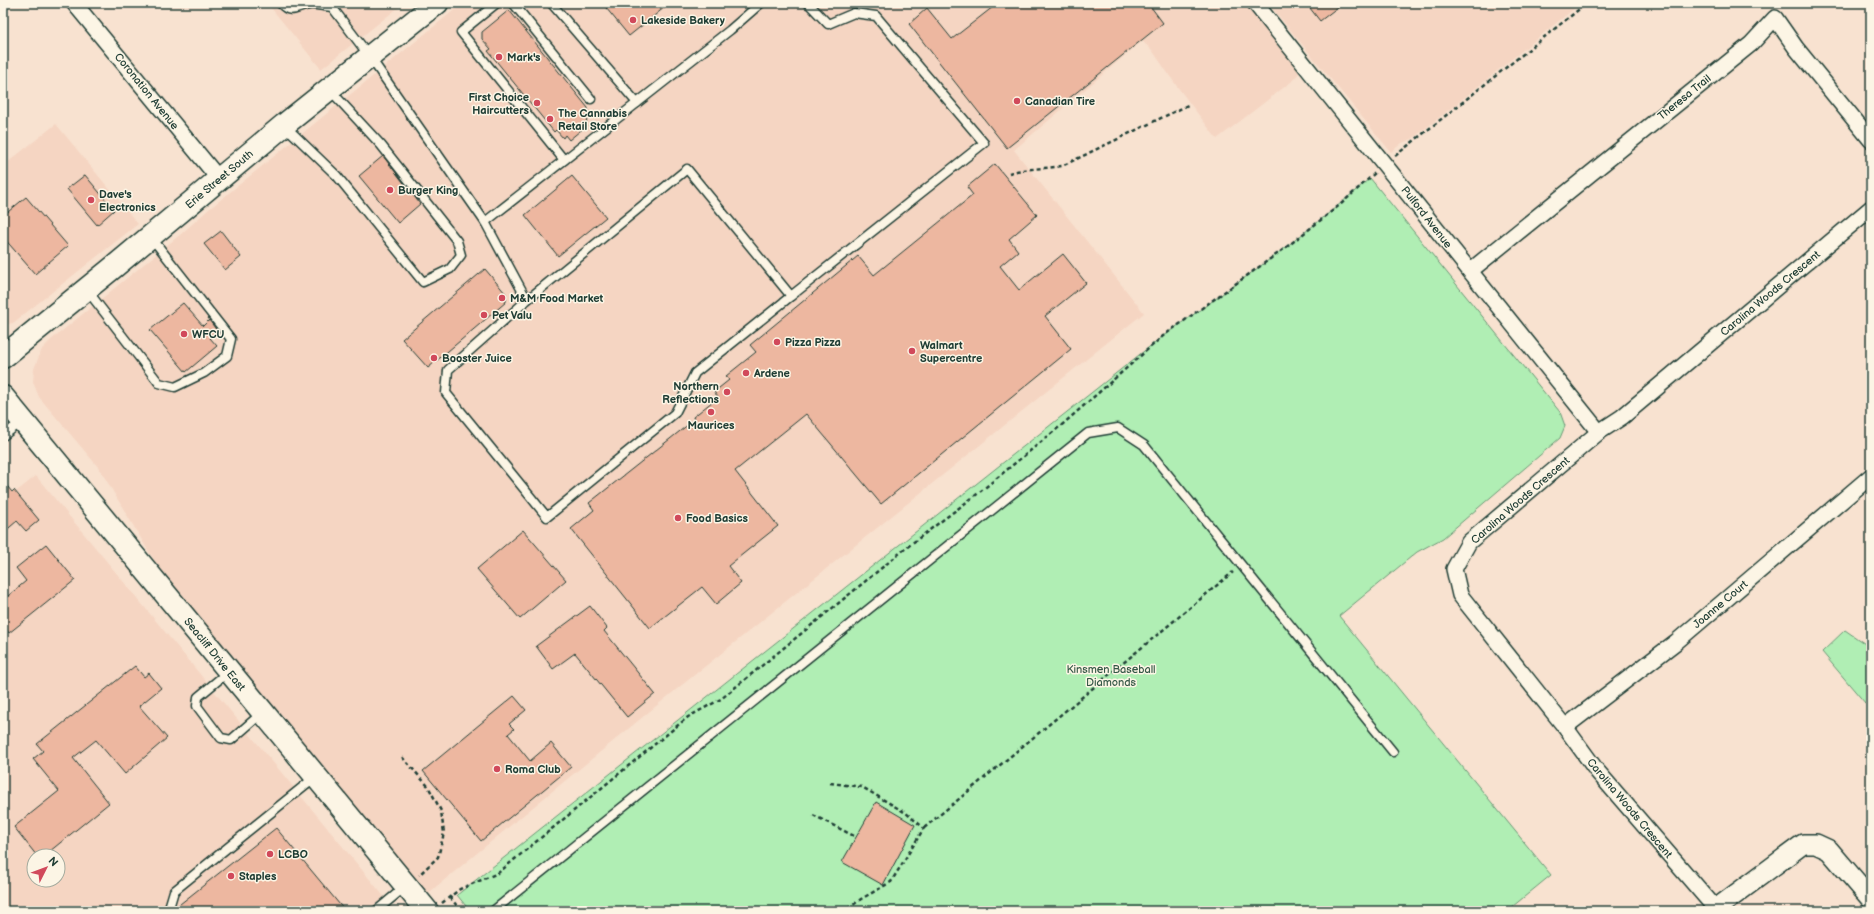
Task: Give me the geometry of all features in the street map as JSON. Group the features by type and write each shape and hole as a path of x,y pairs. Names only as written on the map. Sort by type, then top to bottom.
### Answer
{"main road":[{"name":"Erie Street South","path":"3,357 151,237 284,125 437,3"},
{"name":"Seacliff Drive East","path":"3,397 407,886 435,907"}],"street":[{"name":"Coronation Avenue","path":"74,3 219,179"},
{"name":"Pulford Avenue","path":"1254,3 1599,432"},
{"name":"Theresa Trail","path":"1470,271 1751,44 1775,18 1796,48 1871,140"},
{"name":"Carolina Woods Crescent","path":"1714,910 1597,771 1565,727 1460,595 1454,569 1470,542 1599,432 1622,417 1871,208"},
{"name":"Joanne Court","path":"1565,727 1676,642 1871,476"},
{"path":"1714,910 1803,844 1816,844 1829,850 1871,899"}],"lane":[{"path":"280,3 284,8 294,10 309,5 332,5 485,222 527,300"},
{"path":"497,3 461,32 564,160"},
{"path":"513,3 591,99"},
{"path":"551,3 637,103"},
{"path":"485,222 730,30 761,3"},
{"path":"790,296 687,169 527,300 448,370 446,393 547,517 676,413 694,372 984,143 876,16 854,13 828,24 808,3"},
{"path":"284,125 337,176 423,282 450,269 461,255 457,241 381,145 329,90"},
{"path":"86,290 159,383 175,387 204,372 227,356 231,339 151,237"},
{"path":"3,436 22,421"},
{"path":"492,911 1088,433 1118,428 1144,445 1393,752"},
{"path":"229,672 198,698 197,706 221,738 231,740 263,713"},
{"path":"168,911 174,891 315,776"},
{"path":"376,911 407,886"}],"path":[{"path":"435,907 460,889 498,873 688,717 721,699 911,544 976,496 1063,424 1163,336 1284,249 1341,204 1385,164 1587,3"},
{"path":"1009,173 1062,166 1188,105"},
{"path":"846,911 861,899 891,882 924,828 1241,565"},
{"path":"402,756 428,786 441,811 444,833 438,858 407,886"},
{"path":"830,784 862,787 906,813 924,828"},
{"path":"813,815 856,837"},
{"path":"450,897 461,911"}],"shaded area":[{"path":"267,3 404,3 321,69"},
{"path":"463,3 1244,3 1300,72 1291,82 1217,139 1176,85 1152,50 1142,41 1014,150 1144,313 672,693 426,895 155,562 99,468 39,397 33,382 34,369 42,349 51,340 181,234 208,210"},
{"path":"1268,3 1581,3 1412,139 1402,143 1391,152"},
{"path":"56,124 138,224 13,323 3,325 3,166"},
{"path":"36,476 396,911 3,911 3,502"}],"green space":[{"name":"Kinsmen Baseball Diamonds","path":"1370,178 1560,412 1565,426 1560,438 1443,538 1417,552 1339,616 1551,875 1507,911 470,911 457,895 1163,336 1295,240"},
{"path":"1845,630 1871,648 1871,710 1822,652"}],"building":[{"name":"Lakeside Bakery","path":"602,3 670,3 629,36"},
{"name":"Canadian Tire","path":"998,3 1148,3 1163,23 1007,148 909,24 927,8 952,39"},
{"path":"1306,3 1343,3 1320,21"},
{"path":"509,10 588,108 586,126 569,140 565,135 563,138 556,130 554,132 488,51 491,49 482,39 482,32"},
{"name":"Burger King","path":"383,156 420,204 398,223 359,176"},
{"name":"Walmart Supercentre","path":"995,164 1037,215 1009,239 1018,251 1000,266 1019,290 1063,254 1086,283 1045,316 1071,349 881,504 806,414 735,471 778,526 728,566 741,583 716,604 702,587 650,628 571,529 594,510 589,503 694,420 693,417 718,397 714,392 729,380 726,376 756,352 750,345 858,256 874,275 973,195 967,187"},
{"name":"Dave's Electronics","path":"85,175 114,210 97,225 67,189"},
{"path":"572,176 606,217 558,256 525,215"},
{"path":"26,197 68,246 35,274 3,237 3,216"},
{"path":"221,231 241,257 225,270 204,244"},
{"path":"485,269 506,294 506,302 428,368 402,339"},
{"name":"WFCU","path":"183,303 203,326 209,320 218,332 210,338 217,346 186,372 150,330"},
{"path":"3,481 12,492 14,490 39,520 26,531 17,521 3,533"},
{"path":"523,530 566,580 520,619 477,569"},
{"path":"46,544 75,580 9,633 3,625 3,600 26,581 16,568"},
{"path":"590,606 607,628 604,631 655,694 627,717 575,653 553,669 536,646"},
{"path":"135,666 144,677 149,673 161,688 139,706 167,738 125,774 96,740 73,758 109,803 54,848 31,848 14,827 59,791 33,759 43,751 37,744"},
{"name":"Roma Club","path":"514,696 526,710 509,724 514,729 508,734 530,761 551,743 571,767 481,841 423,771"},
{"path":"876,802 915,825 883,885 842,862"},
{"path":"276,828 345,911 174,911 175,908"}],"place":[{"name":"Lakeside Bakery","path":"633,20"},
{"name":"Mark's","path":"499,57"},
{"name":"Canadian Tire","path":"1017,101"},
{"name":"First Choice Haircutters","path":"537,103"},
{"name":"The Cannabis Retail Store","path":"550,119"},
{"name":"Burger King","path":"390,190"},
{"name":"Dave's Electronics","path":"91,200"},
{"name":"M&M Food Market","path":"502,298"},
{"name":"Pet Valu","path":"484,315"},
{"name":"WFCU","path":"184,334"},
{"name":"Pizza Pizza","path":"777,342"},
{"name":"Walmart Supercentre","path":"912,351"},
{"name":"Booster Juice","path":"434,358"},
{"name":"Ardene","path":"746,373"},
{"name":"Northern Reflections","path":"727,392"},
{"name":"Maurices","path":"711,412"},
{"name":"Food Basics","path":"678,518"},
{"name":"Roma Club","path":"497,769"},
{"name":"LCBO","path":"270,854"},
{"name":"Staples","path":"231,876"}]}
